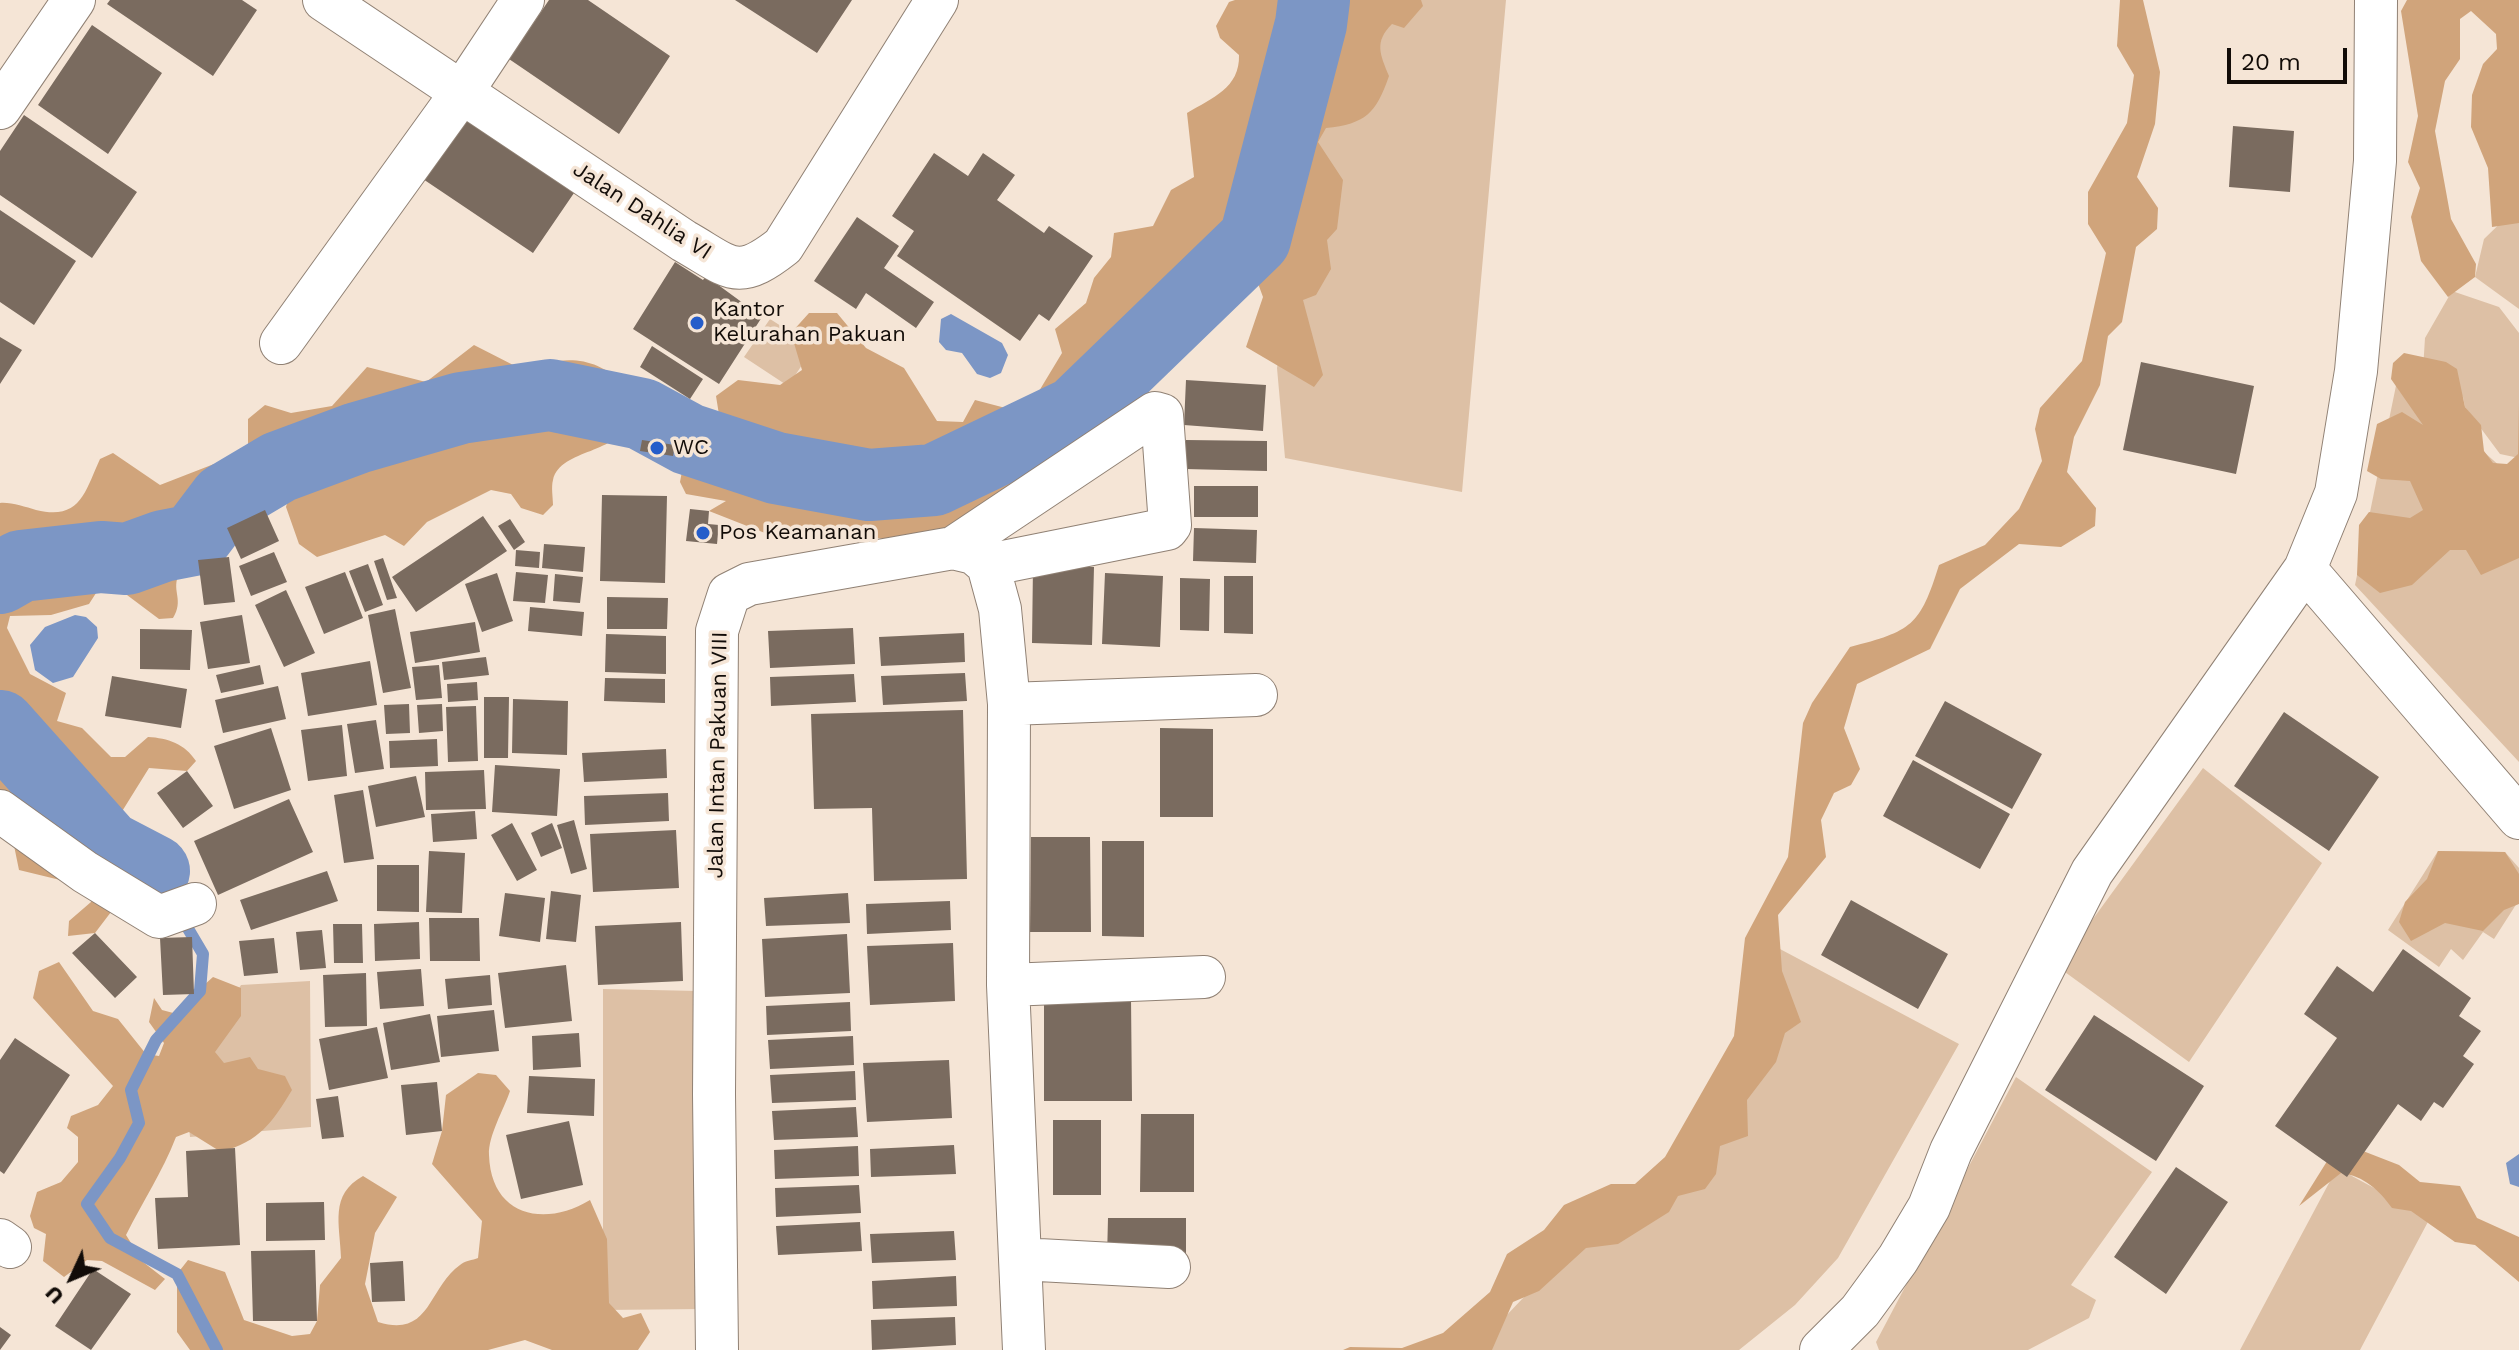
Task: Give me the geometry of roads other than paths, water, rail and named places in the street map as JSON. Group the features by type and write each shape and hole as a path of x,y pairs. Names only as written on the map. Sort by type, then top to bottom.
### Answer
{"street":[{"path":"0,108 74,0"},
{"name":"Jalan Dahlia VI","path":"324,0 684,241 734,269 756,267 783,246 937,0"},
{"path":"281,343 462,92 523,0"},
{"path":"1821,1350 1860,1311 1898,1259 1929,1207 1958,1137 2092,872 2305,569 2336,493 2356,371 2375,161 2376,0"},
{"name":"Jalan Intan Pakuan VIII","path":"717,1350 714,1094 717,631 729,594 749,584 970,556 1167,529 1170,525 1162,415 1155,413 970,556"},
{"path":"970,556 1000,609 1009,704 1008,985 1024,1350"},
{"path":"2305,569 2519,818"},
{"path":"1009,704 1256,695"},
{"path":"0,811 85,872 177,911"},
{"path":"1008,985 1204,977"},
{"path":"1020,1259 1169,1267"}],"water":[{"path":"951,314 1002,343 1008,355 1001,373 990,378 977,374 962,353 946,350 939,342 941,319"},
{"path":"75,615 86,617 97,627 98,638 73,677 53,683 35,670 30,645 45,627"},
{"path":"2519,1154 2519,1187 2510,1184 2506,1163"}],"waterway":[{"path":"0,578 21,566 101,557 127,559 163,546 194,540 225,499 279,467 357,438 461,408 550,395 642,414 688,439 776,468 869,485 934,480 1076,412 1255,239 1311,24 1314,0"},
{"path":"0,726 108,847 154,871"},
{"path":"154,871 203,954 200,991 156,1040 131,1090 139,1123 120,1158 87,1204 110,1238 177,1274 217,1350"}],"place":[{"name":"Kantor Kelurahan Pakuan","path":"697,323"},
{"name":"WC","path":"657,448"},
{"name":"Pos Keamanan","path":"703,533"}]}
